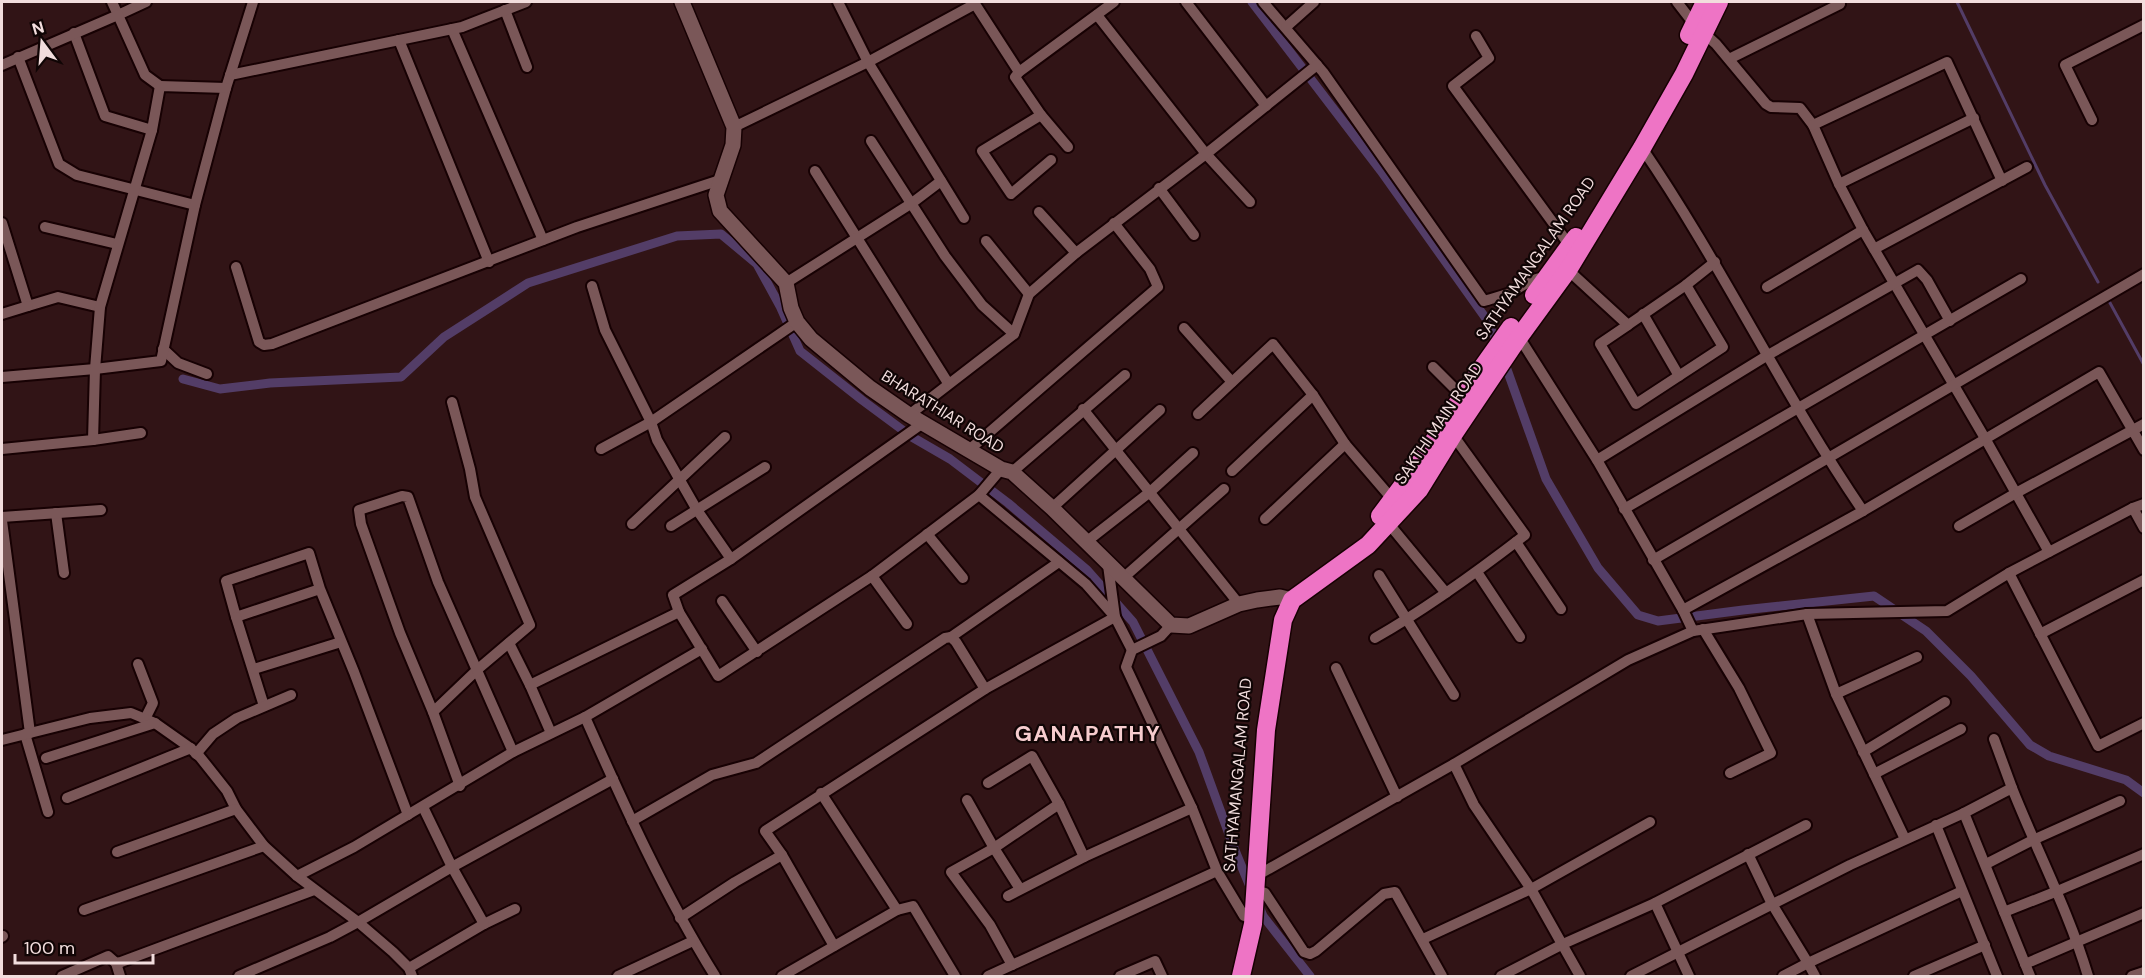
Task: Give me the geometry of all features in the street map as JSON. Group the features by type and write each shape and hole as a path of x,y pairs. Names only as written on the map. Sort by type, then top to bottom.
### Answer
{"highway":[{"name":"SATHYAMANGALAM ROAD","path":"1516,335 1547,278 1615,177 1699,28 1705,2"},
{"name":"SAKTHI MAIN ROAD","path":"1286,599 1368,545 1419,490 1453,435 1487,372 1568,270 1684,74 1699,28 1719,2"},
{"name":"SATHYAMANGALAM ROAD","path":"1232,976 1252,900 1250,855 1256,738 1273,612 1380,516 1421,461 1462,396 1487,372"},
{"path":"1241,976 1252,900 1266,730 1286,599"}],"main road":[{"path":"684,2 734,127"},
{"name":"BHARATHIAR ROAD","path":"734,127 733,145 716,195 720,211 786,283 791,308 797,322 820,346 870,388 918,420 1004,471 1052,508 1122,579 1166,630"},
{"path":"1166,630 1189,627 1239,604 1286,599"}],"street":[{"path":"112,2 145,75 160,86 226,88"},
{"path":"2,65 146,2"},
{"path":"2,377 161,361 195,205 226,88 253,2"},
{"path":"230,75 462,27 526,2"},
{"path":"838,2 868,62 964,218"},
{"path":"1186,2 1266,106"},
{"path":"1263,2 1317,65 1484,301 1511,292 1528,280 1547,278"},
{"path":"1286,27 1314,2"},
{"path":"1677,2 1771,107 1800,108 1813,125 1839,184 1863,230 2049,552"},
{"path":"1729,59 1840,4 1838,2"},
{"path":"734,127 868,62 974,3 1019,72"},
{"path":"1068,147 1041,115 1015,77 1110,3"},
{"path":"504,10 527,67"},
{"path":"1096,15 1206,154 1250,202"},
{"path":"2092,120 2065,65 2144,25"},
{"path":"452,29 543,240"},
{"path":"74,33 105,116 152,130"},
{"path":"1476,36 1489,58 1453,86 1570,246"},
{"path":"399,40 489,262"},
{"path":"18,57 59,164 77,174 195,205"},
{"path":"1813,125 1947,62 2002,181"},
{"path":"1125,375 1004,471 979,494 872,576 718,676 680,612 673,595 731,559 901,439 948,383 1014,334 1029,294 1076,253 1206,154 1317,65"},
{"path":"93,440 100,307 152,130 160,86"},
{"path":"1041,115 982,152 1011,194 1051,160"},
{"path":"1839,184 1974,118"},
{"path":"871,141 945,256 982,305 1014,334"},
{"path":"1642,148 1715,262 1827,458 1863,511"},
{"path":"1874,249 2027,167"},
{"path":"815,171 948,383"},
{"path":"236,267 259,342 264,345 272,344 577,227 720,180"},
{"path":"786,283 912,203 941,181"},
{"path":"1159,188 1194,235"},
{"path":"1039,212 1076,253"},
{"path":"2,223 6,250 28,306"},
{"path":"970,449 1158,287 1150,269 1114,223"},
{"path":"45,227 117,244"},
{"path":"1767,287 1863,230"},
{"path":"986,241 1029,294"},
{"path":"1686,285 1723,347 1636,404 1599,344 1686,285 1715,262"},
{"path":"1568,270 1628,325"},
{"path":"1597,460 1768,355 1918,270 1927,280 1950,321"},
{"path":"1653,560 2144,274"},
{"path":"1624,509 2021,279"},
{"path":"592,286 605,330 651,422 657,440 697,510 731,559"},
{"path":"2,314 58,297 100,307"},
{"path":"1643,314 1679,376"},
{"path":"601,450 651,422 797,322"},
{"path":"1184,328 1232,382"},
{"path":"1516,335 1597,460 1683,610 1739,688 1771,753 1730,773"},
{"path":"1198,414 1273,344 1313,395 1345,444 1393,500"},
{"path":"164,350 178,363 207,374"},
{"path":"1433,368 1462,396"},
{"path":"1683,610 1863,511 2099,372 2144,450"},
{"path":"1232,471 1313,395"},
{"path":"433,712 478,669 530,625 475,497 452,402"},
{"path":"1083,409 1239,604"},
{"path":"1052,508 1160,410"},
{"path":"1959,526 2144,424"},
{"path":"2,449 141,433"},
{"path":"1376,638 1408,620 1478,572 1525,535 1453,435"},
{"path":"632,524 724,437"},
{"path":"1265,519 1345,444"},
{"path":"1086,542 1150,492 1193,453"},
{"path":"671,526 765,466"},
{"path":"1122,579 1224,489"},
{"path":"979,494 1086,584 1115,617 1132,650"},
{"path":"460,786 433,712 400,633 361,524 359,510 402,496 408,497 438,582 513,752"},
{"path":"1252,900 1397,797 1628,660 1696,630 1807,614 1947,611 2009,573 2138,506 2144,528"},
{"path":"48,812 27,734 2,519 101,510"},
{"path":"56,513 64,573"},
{"path":"1389,524 1446,593"},
{"path":"927,534 963,578"},
{"path":"1516,542 1561,609"},
{"path":"264,706 226,581 309,553 320,589 408,815"},
{"path":"632,821 712,775 756,763 936,643 951,637 1059,562"},
{"path":"1108,565 1115,617"},
{"path":"1478,572 1520,637"},
{"path":"2009,573 2098,746 2144,723"},
{"path":"1379,575 1454,695"},
{"path":"872,576 907,624"},
{"path":"2040,634 2144,580"},
{"path":"236,617 320,589"},
{"path":"722,601 757,651"},
{"path":"530,685 680,612"},
{"path":"1807,614 1836,694 1905,839"},
{"path":"834,946 782,855 765,831 985,689 1115,617"},
{"path":"1166,630 1132,650 1126,668 1192,808 1217,871 1252,900"},
{"path":"951,637 985,689"},
{"path":"254,669 341,642"},
{"path":"509,643 551,733"},
{"path":"297,876 354,847 460,786 513,752 585,717 702,649"},
{"path":"1836,694 1917,657"},
{"path":"138,664 153,703 150,721"},
{"path":"1336,668 1397,797"},
{"path":"68,798 194,751 213,734 237,718 291,696"},
{"path":"1863,752 1945,702"},
{"path":"2,740 90,718 131,713 150,721 194,751 227,791 236,809 264,846 314,890 358,922 411,972 484,924 515,909"},
{"path":"585,717 632,821 680,918 715,976"},
{"path":"46,758 150,721"},
{"path":"1874,774 1961,729"},
{"path":"1994,739 2033,840 2078,942 2088,976"},
{"path":"988,783 1032,756 1059,804 1084,857"},
{"path":"1454,764 1474,805 1531,889 1580,976"},
{"path":"239,976 330,937 613,779"},
{"path":"1631,976 1772,904 2012,788"},
{"path":"821,793 897,910"},
{"path":"968,800 1020,889"},
{"path":"1986,864 2120,801"},
{"path":"1012,965 990,925 951,872 994,848 1059,804"},
{"path":"423,807 452,867 484,924"},
{"path":"1008,896 1084,857 1192,808"},
{"path":"117,852 236,809"},
{"path":"1964,813 2030,976"},
{"path":"1423,939 1531,889 1650,822"},
{"path":"1501,976 1563,944 1655,903 1806,825"},
{"path":"1936,825 1997,976"},
{"path":"84,910 264,846"},
{"path":"1748,854 1772,904 1815,976"},
{"path":"2004,912 2144,854"},
{"path":"680,918 782,855"},
{"path":"988,976 1217,871"},
{"path":"116,963 314,890"},
{"path":"1783,976 1962,891"},
{"path":"1252,900 1265,893 1304,952 1310,954 1384,894 1395,892 1442,976"},
{"path":"1655,903 1689,976"},
{"path":"782,976 897,910 913,906 955,976"},
{"path":"2025,964 2144,914"},
{"path":"618,976 642,971 693,941"},
{"path":"1914,976 1985,945"},
{"path":"62,976 108,956 116,963 120,976"},
{"path":"1120,976 1155,961 1162,976"},
{"path":"2132,976 2144,972"}],"waterway":[{"path":"1252,2 1381,171 1487,320 1498,345"},
{"path":"1957,2 2045,185 2098,282"},
{"path":"183,379 220,389 270,383 401,377 444,337 528,283 677,236 721,234 757,264 780,306 800,351 912,437 950,459 1008,503 1087,570 1133,622 1199,752 1251,889"},
{"path":"2109,301 2144,365"},
{"path":"1504,361 1546,479 1598,568 1638,615 1658,621 1874,596 1926,631 1971,676 2030,745 2049,756 2126,780 2144,793"},
{"path":"1258,904 1263,916 1310,976"}],"district":[{"name":"GANAPATHY","path":"1088,733"}]}
